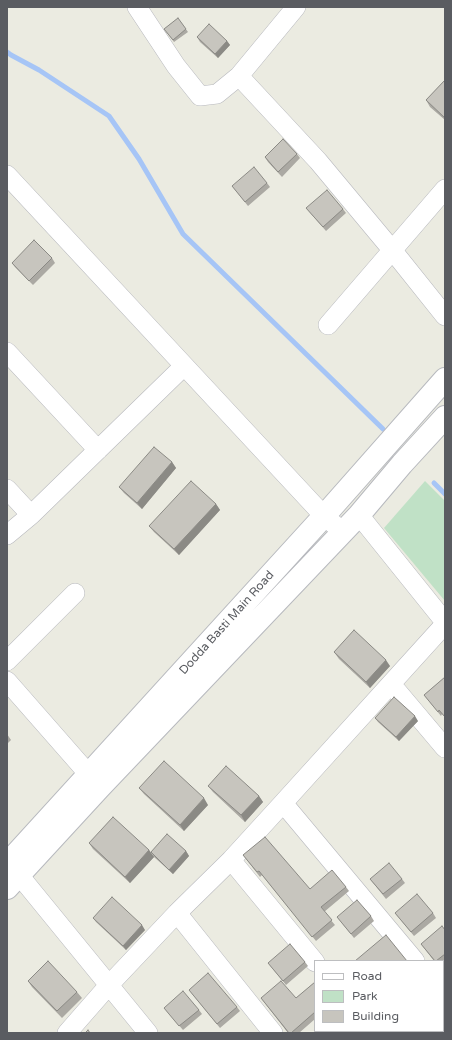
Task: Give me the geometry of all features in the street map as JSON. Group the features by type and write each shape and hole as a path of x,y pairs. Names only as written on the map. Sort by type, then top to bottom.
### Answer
{"street":[{"path":"137,7 176,66 200,96 217,94 239,76 296,7"},
{"path":"239,76 318,161 445,316"},
{"path":"7,175 324,516 342,531"},
{"path":"328,325 445,189"},
{"path":"7,352 98,450"},
{"path":"7,535 30,515 184,366"},
{"name":"Dodda Basti Main Road","path":"11,876 445,379"},
{"name":"Dodda Basti Main Road","path":"94,781 359,515 402,464 445,417"},
{"path":"7,489 30,515"},
{"path":"67,1033 109,985 177,913 231,860 445,623 359,515"},
{"path":"7,661 75,593"},
{"path":"7,681 94,781"},
{"path":"391,684 445,748"},
{"path":"283,803 414,960"},
{"path":"231,860 314,961"},
{"path":"11,876 109,985 148,1033"},
{"path":"177,913 273,1033"}],"green space":[{"path":"425,481 445,501 445,601 384,528"}],"building":[{"path":"178,18 186,29 173,40 164,29"},
{"path":"209,24 227,41 215,54 197,37"},
{"path":"445,80 445,118 426,100"},
{"path":"283,139 297,154 278,172 265,157"},
{"path":"254,167 267,183 245,202 232,186"},
{"path":"327,190 343,209 323,227 306,208"},
{"path":"34,240 52,258 29,281 12,263"},
{"path":"154,447 172,462 137,503 119,487"},
{"path":"191,481 216,504 174,549 149,526"},
{"path":"354,630 386,660 366,682 334,652"},
{"path":"445,677 445,717 439,710 438,712 424,695"},
{"path":"394,697 415,716 396,737 375,718"},
{"path":"164,761 204,798 180,825 139,788"},
{"path":"226,766 259,796 241,815 208,786"},
{"path":"113,817 149,850 125,877 89,843"},
{"path":"167,834 186,851 169,870 151,852"},
{"path":"265,837 310,889 332,870 346,887 321,907 332,920 312,937 259,871 257,872 243,855"},
{"path":"389,863 402,879 383,894 370,879"},
{"path":"417,894 433,913 411,932 395,913"},
{"path":"112,897 142,925 123,946 93,918"},
{"path":"357,900 371,916 351,934 337,917"},
{"path":"442,926 445,930 445,954 437,960 434,960 421,944"},
{"path":"386,935 406,960 356,960"},
{"path":"290,944 305,962 283,981 268,963"},
{"path":"48,961 77,992 57,1011 28,981"},
{"path":"208,973 237,1007 217,1024 189,990"},
{"path":"281,981 296,998 314,983 314,1013 291,1033 289,1033 261,998"},
{"path":"183,991 199,1010 179,1026 164,1008"},
{"path":"444,1006 445,1033 429,1033 444,1032"}],"waterway":[{"path":"7,52 39,70 109,116 139,159 183,234 383,429"},
{"path":"434,483 445,494"}]}
